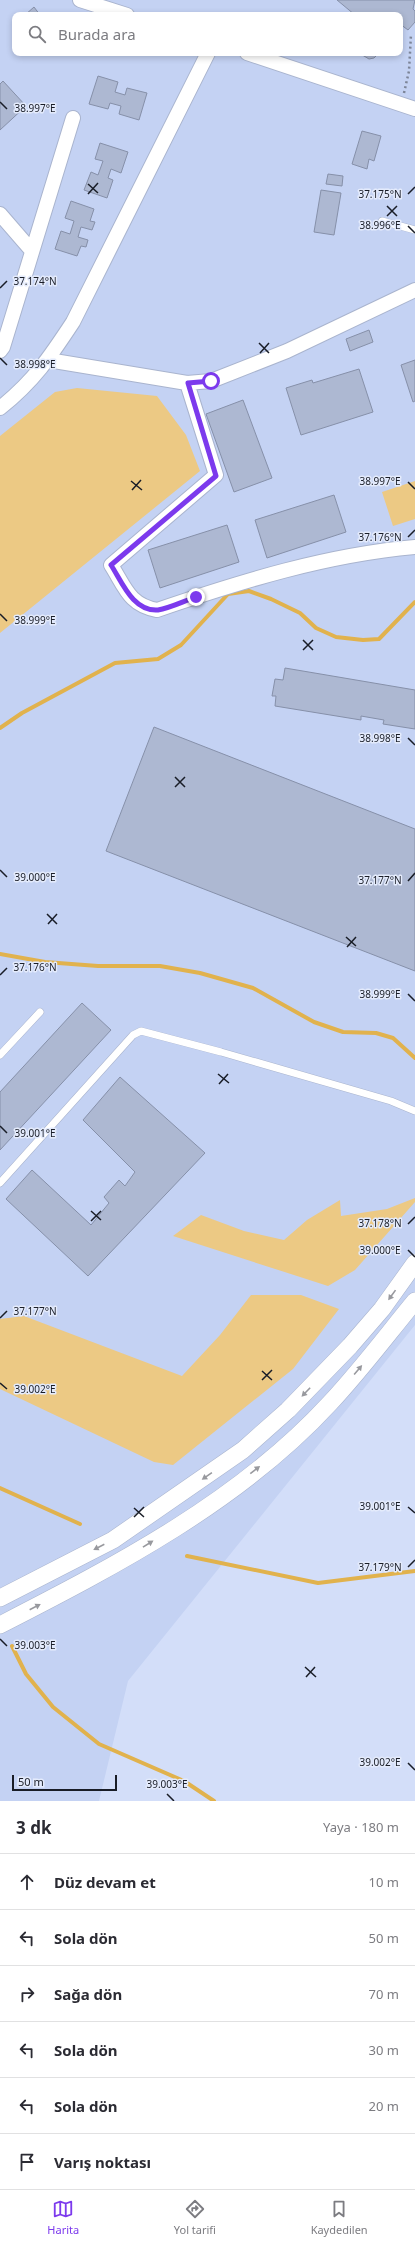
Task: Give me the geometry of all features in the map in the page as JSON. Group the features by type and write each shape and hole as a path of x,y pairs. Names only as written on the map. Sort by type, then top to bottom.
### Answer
{"street":[{"path":"80,0 118,12"},
{"path":"0,408 27,385 48,360 73,322 206,56"},
{"path":"256,56 402,103 415,109"},
{"path":"0,351 3,347 72,118"},
{"path":"0,214 32,251"},
{"path":"48,360 188,383 211,381 287,351 415,290"},
{"path":"188,383 216,476 111,565 134,601 146,608 158,610 320,561 371,551 415,547"},
{"path":"0,1598 113,1540 244,1450 288,1410 350,1346 382,1309 415,1263"},
{"path":"0,1625 93,1577 193,1516 235,1486 277,1453 329,1404 415,1301"}],"lane":[{"path":"382,221 415,230"},
{"path":"0,1055 40,1012"},
{"path":"0,1183 132,1035 141,1031 221,1052 390,1101 415,1111"}],"path":[{"path":"402,103 409,71 411,34"}],"shaded area":[{"path":"0,0 415,0 415,1325 128,1681 99,1801 0,1801"},
{"path":"77,388 157,396 186,435 200,471 0,633 0,436 55,392"},
{"path":"415,481 415,519 393,526 382,492"},
{"path":"415,1198 415,1202 355,1270 328,1286 173,1236 201,1215 244,1231 284,1240 307,1220 340,1200 341,1216 387,1209"},
{"path":"251,1295 301,1295 339,1309 293,1369 173,1465 154,1462 0,1389 0,1319 24,1316 182,1376 220,1335"}],"building":[{"path":"337,0 415,0 413,9 415,11 415,22 408,30 403,26 403,12 351,12"},
{"path":"34,7 38,12 28,12"},
{"path":"364,56 376,56 374,58 369,59"},
{"path":"98,76 118,82 115,92 125,95 127,88 147,93 139,120 119,114 121,106 110,103 108,109 89,104"},
{"path":"3,81 26,106 0,130 0,84"},
{"path":"362,131 381,136 374,161 369,159 367,169 352,164"},
{"path":"100,143 128,152 121,173 111,169 108,178 113,180 107,198 84,190 91,172 98,175 103,161 95,159"},
{"path":"328,174 343,176 342,186 326,184"},
{"path":"321,190 341,193 334,235 314,232"},
{"path":"71,201 94,209 90,221 95,222 92,230 81,227 78,237 88,240 86,247 81,246 77,256 55,249 61,231 70,234 74,221 65,218"},
{"path":"369,330 373,342 350,351 346,339"},
{"path":"415,360 415,401 413,402 401,365"},
{"path":"359,369 373,412 301,435 286,388 312,380 313,383"},
{"path":"243,400 272,478 234,492 206,414"},
{"path":"334,495 346,532 267,558 255,520"},
{"path":"227,525 239,562 160,588 148,550"},
{"path":"285,668 415,690 415,729 383,724 384,720 361,716 361,720 275,706 276,696 272,696 275,679 283,680"},
{"path":"154,727 415,829 415,971 106,851"},
{"path":"82,1003 111,1030 0,1150 0,1092"},
{"path":"120,1077 205,1153 88,1276 6,1199 32,1170 91,1225 109,1203 104,1197 119,1180 125,1186 135,1172 83,1120"}],"waterway":[{"path":"0,728 22,713 115,663 158,659 181,645 228,594 249,591 271,599 300,613 316,628 336,637 363,640 379,639 415,602"},
{"path":"0,954 45,962 98,966 160,966 200,973 253,988 314,1022 343,1032 376,1033 393,1038 415,1058"},
{"path":"0,1488 80,1524"},
{"path":"187,1556 318,1583 415,1571"},
{"path":"12,1646 26,1674 53,1707 99,1744 184,1781 214,1801"}],"route":[{"path":"196,597 158,610 146,608 134,601 111,565 216,476 188,383 211,381"}]}
